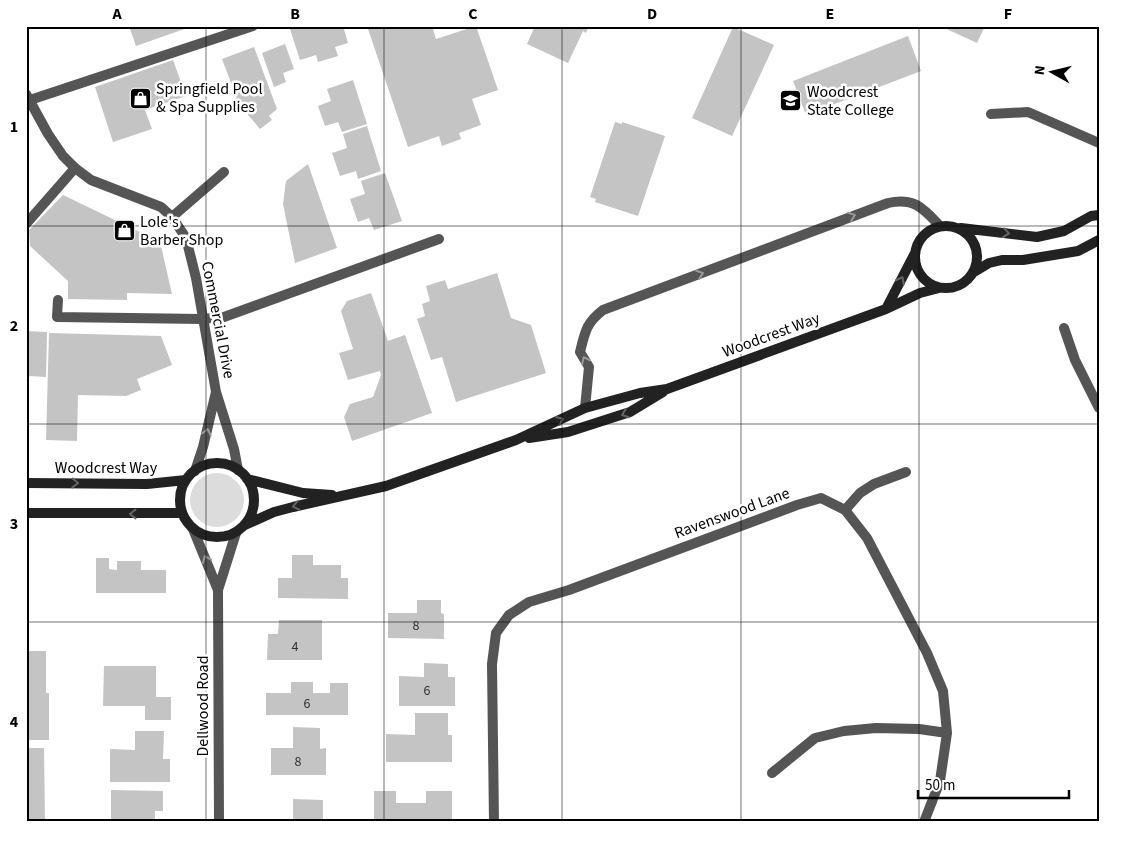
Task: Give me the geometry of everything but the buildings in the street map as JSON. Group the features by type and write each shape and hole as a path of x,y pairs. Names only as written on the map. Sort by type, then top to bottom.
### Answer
{"street":[{"path":"28,97 253,26"},
{"name":"Commercial Drive","path":"28,97 48,134 75,168 91,180 161,207 172,216 186,238 196,278 216,392 234,449 238,470"},
{"path":"991,114 1028,112 1099,143"},
{"path":"26,224 75,168"},
{"path":"172,216 224,172"},
{"path":"585,408 589,366 580,352 586,329 592,318 603,310 888,203 903,200 910,202 926,211 940,226"},
{"path":"886,309 919,242 929,230 940,226 950,226 1037,237 1064,231 1092,216 1099,215"},
{"path":"957,227 967,233 975,244 978,255 974,272"},
{"path":"58,300 57,317 202,319 224,317 440,239"},
{"path":"915,252 916,267 921,276 939,288 949,288 958,286 974,272 989,263 1002,260 1023,260 1078,251 1099,240"},
{"name":"Woodcrest Way","path":"245,525 274,512 386,486 516,440 585,408 640,393 667,389 886,309 920,293 939,288"},
{"path":"1064,328 1075,360 1099,408"},
{"name":"Woodcrest Way","path":"516,440 568,432 630,412 667,389"},
{"name":"Commercial Drive","path":"195,470 203,447 216,392"},
{"path":"216,463 228,465 238,470 247,478 253,490 254,503 252,515 236,533 214,538 202,535 186,522 182,513 180,496 186,480 195,470 205,465 216,463"},
{"path":"845,510 860,493 874,484 906,472"},
{"name":"Woodcrest Way","path":"247,478 303,493 344,496"},
{"name":"Woodcrest Way","path":"26,483 147,484 186,480"},
{"name":"Ravenswood Lane","path":"494,822 492,664 496,634 509,614 529,602 569,590 821,498 845,510 866,538 928,653 943,691 947,733 940,781 924,822"},
{"path":"26,513 182,513"},
{"name":"Dellwood Road","path":"193,529 218,590"},
{"name":"Dellwood Road","path":"219,822 218,590 236,533"},
{"path":"772,773 815,738 876,728 919,729 947,733"}],"shaded area":[{"path":"212,473 222,473 232,477 240,485 244,500 240,515 232,523 222,527 212,527 202,523 194,515 190,505 190,495 194,485 202,477"}],"place":[{"name":"Springfield Pool & Spa Supplies","path":"140,98"},
{"name":"Woodcrest State College","path":"791,101"},
{"name":"Lole's Barber Shop","path":"124,231"}]}
